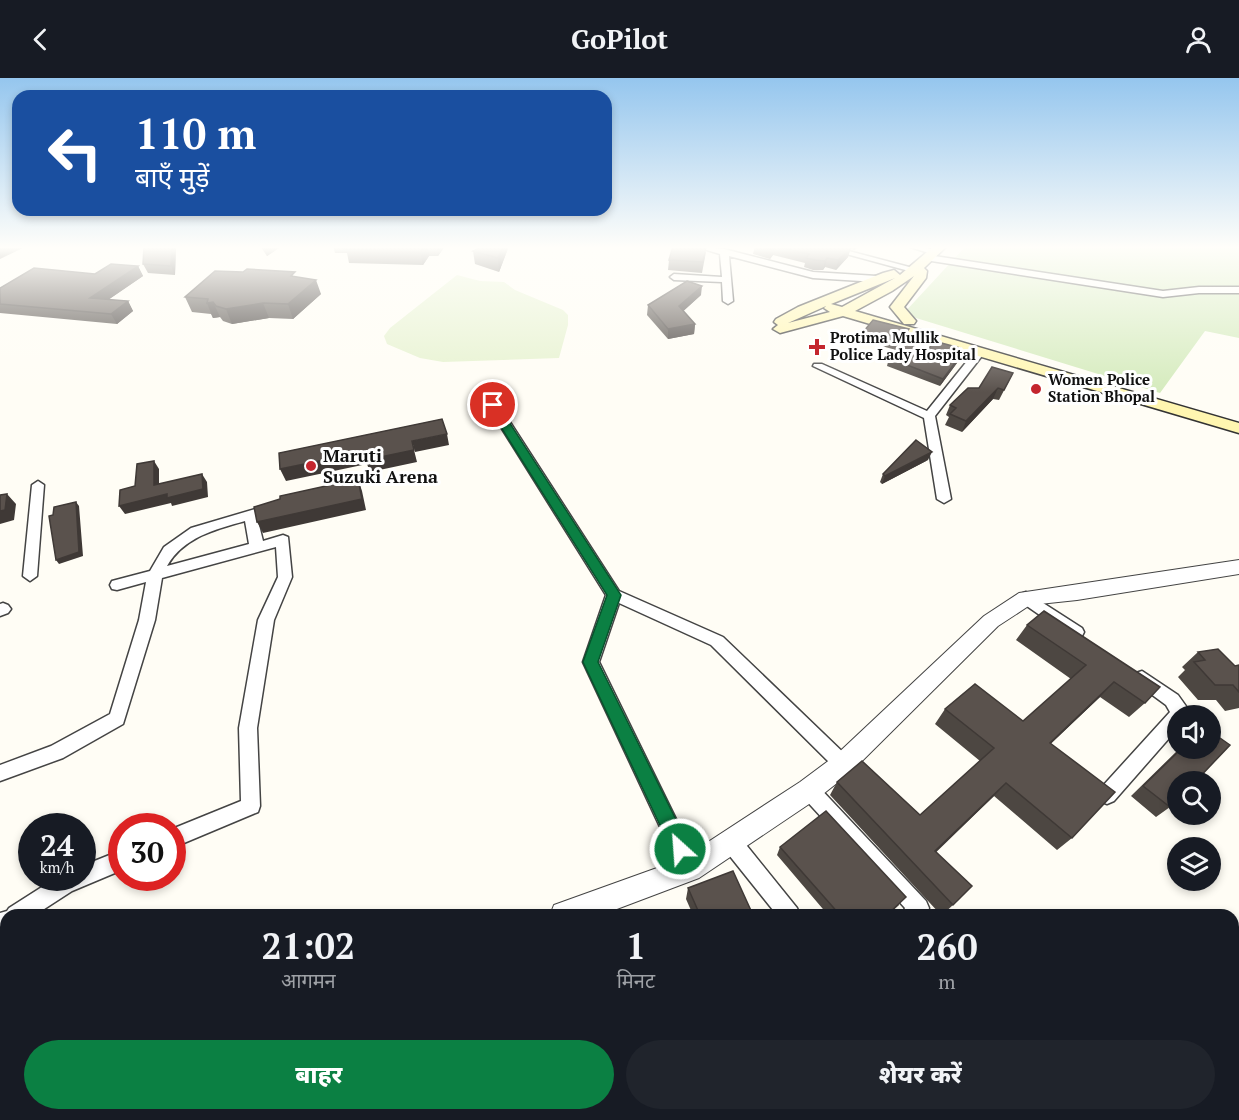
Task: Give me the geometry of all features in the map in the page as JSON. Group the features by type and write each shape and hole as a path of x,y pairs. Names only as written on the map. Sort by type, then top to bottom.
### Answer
{"main road":[{"path":"780,329 782,322 790,315 839,295"},
{"path":"780,329 795,320 843,307 862,295"},
{"path":"810,324 871,295"},
{"path":"907,295 897,307 909,321"},
{"path":"843,307 909,321 986,346 1239,418"},
{"path":"843,307 980,352 1239,429"},
{"path":"780,329 847,321 945,341"}],"street":[{"path":"727,295 728,301"},
{"path":"944,499 929,416 980,352"},
{"path":"818,366 929,416"},
{"path":"493,405 614,595 717,641 843,764"},
{"path":"30,576 38,485"},
{"path":"0,772 57,752 117,719 147,620 155,574 169,551 196,531 256,512 257,547"},
{"path":"117,585 283,540 285,577 266,620 248,728 251,806 186,833"},
{"path":"580,909 690,869 809,790 843,764 991,621 1026,598 1077,593 1239,567"},
{"path":"614,595 591,662 690,869"},
{"path":"1026,598 1093,644"},
{"path":"1107,795 1178,715 1179,710 1172,700 1130,669"},
{"path":"809,790 918,909"},
{"path":"732,843 785,909"},
{"path":"25,909 54,891"}],"green space":[{"path":"432,295 526,295 563,310 568,315 568,325 559,358 443,362 420,358 387,344 384,336 390,328"},
{"path":"921,295 1239,295 1239,338 1205,331 1160,393 903,314"}],"building":[{"path":"0,295 95,295 90,298 128,301 111,314 0,304"},
{"path":"188,295 299,295 288,304 263,303 226,309 216,306 213,302 207,303 208,299 185,297"},
{"path":"665,295 692,295 679,306 695,324 668,329 648,305"},
{"path":"873,320 909,329 899,343 863,332"},
{"path":"934,341 960,348 956,354 960,356 943,379 889,358 903,343 928,350"},
{"path":"992,367 1013,373 1004,390 998,388 966,421 950,414 956,408 950,405 968,388 979,388"},
{"path":"442,419 447,434 412,441 414,450 366,460 364,452 280,469 279,453"},
{"path":"916,440 932,452 885,476 883,474"},
{"path":"154,461 154,485 202,474 203,489 167,498 167,494 119,506 120,490 135,486 137,464"},
{"path":"358,479 362,499 257,522 254,507 280,499 280,496"},
{"path":"7,494 5,510 0,511 0,495"},
{"path":"76,502 79,552 56,560 49,516 53,515 54,507"},
{"path":"1044,611 1160,687 1145,703 1114,682 1050,743 1115,792 1072,838 1006,783 935,851 972,886 953,905 837,782 862,761 920,815 994,748 945,709 975,684 1023,721 1086,665 1027,625"},
{"path":"1218,649 1235,666 1239,665 1239,692 1233,685 1215,685 1194,662 1205,660 1198,652"},
{"path":"1221,739 1230,745 1221,755"},
{"path":"1171,759 1217,759 1205,771 1167,771 1167,805 1143,786"},
{"path":"826,811 906,897 893,909 835,909 780,847"},
{"path":"733,871 750,909 697,909 688,888"}],"place":[{"name":"Protima Mullik Police Lady Hospital","path":"817,347"},
{"name":"Women Police Station Bhopal","path":"1036,389"},
{"name":"Maruti Suzuki Arena","path":"311,466"}],"route":[{"path":"493,405 614,595 591,662 680,849"}]}
